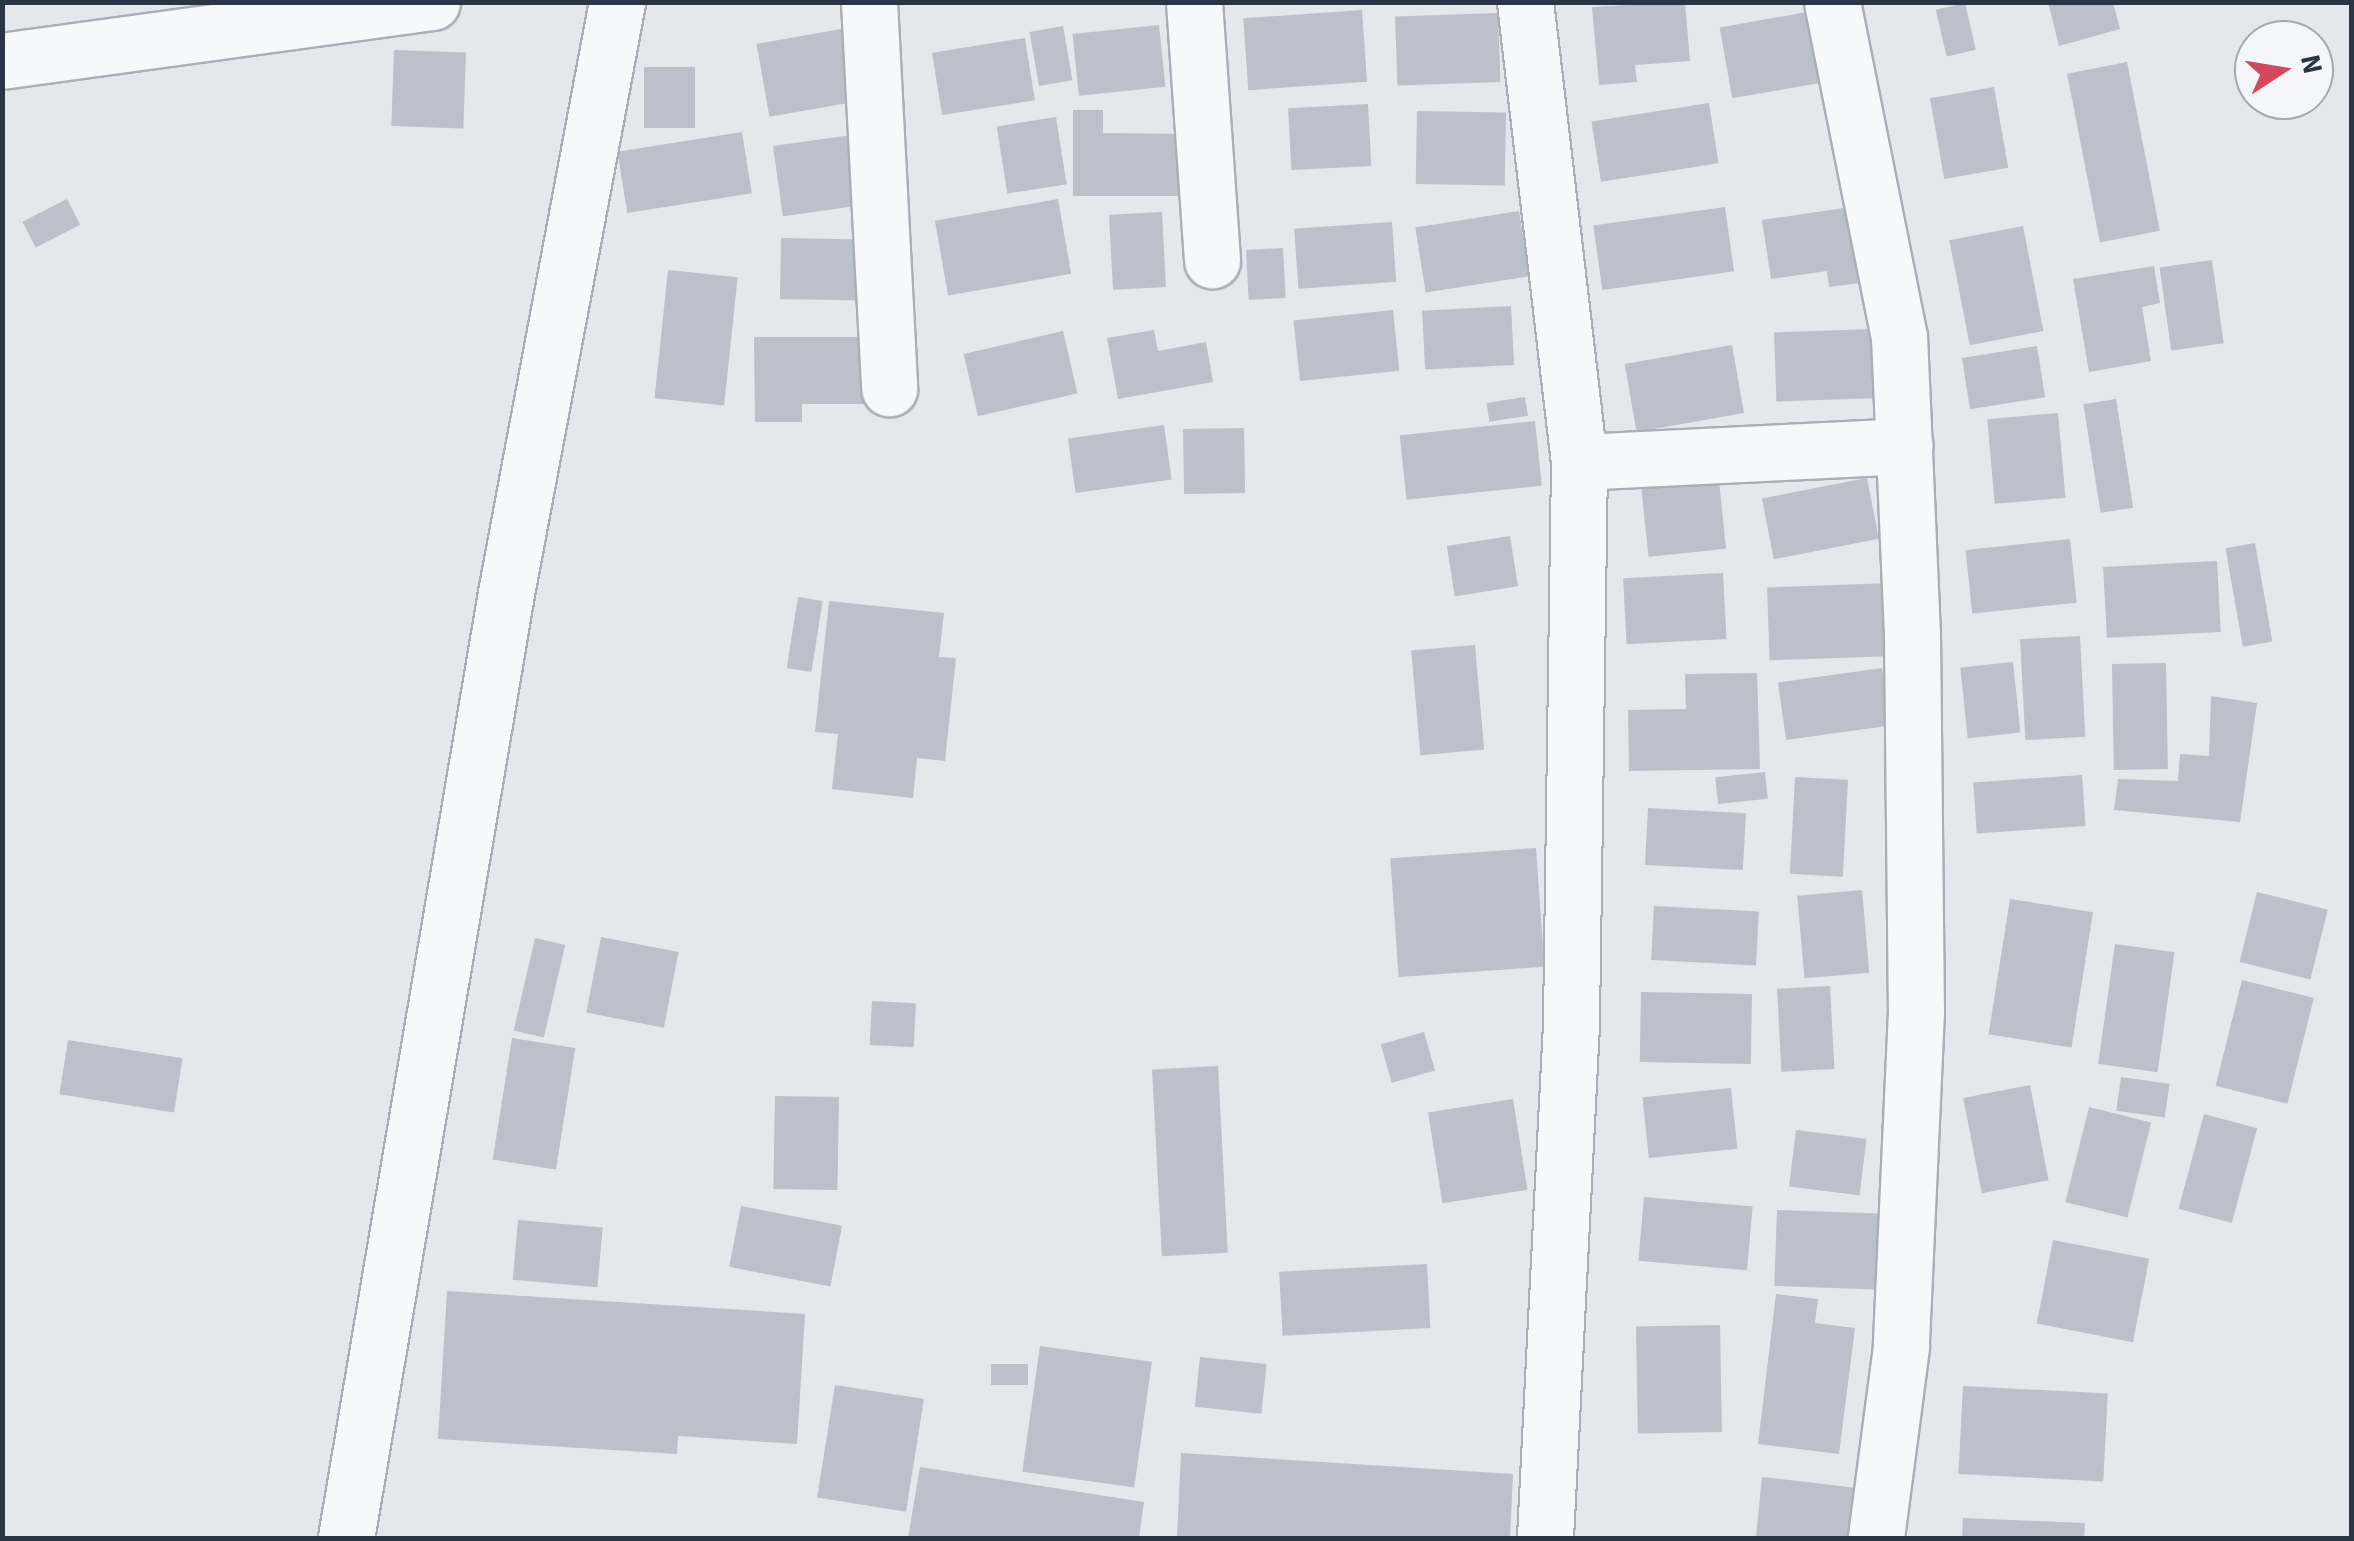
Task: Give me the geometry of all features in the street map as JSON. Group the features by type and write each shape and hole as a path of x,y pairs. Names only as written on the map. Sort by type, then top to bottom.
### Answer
{"street":[{"path":"2,61 432,2"},
{"path":"346,1538 502,613 617,2"},
{"path":"869,2 889,388"},
{"path":"1194,2 1212,260"},
{"path":"1525,2 1579,462 1570,1024 1545,1538"},
{"path":"1832,2 1899,336 1904,446 1916,1011 1902,1347 1876,1538"},
{"path":"1579,462 1904,446"}],"building":[{"path":"1685,2 1690,61 1635,65 1637,82 1599,85 1592,7"},
{"path":"2048,2 2113,2 2120,29 2059,46"},
{"path":"1965,3 1976,50 1947,57 1936,10"},
{"path":"1830,8 1843,79 1732,98 1720,27"},
{"path":"1362,10 1367,82 1248,90 1243,18"},
{"path":"1498,13 1500,82 1397,86 1395,17"},
{"path":"1159,25 1165,87 1079,96 1072,34"},
{"path":"858,26 871,99 769,117 757,44"},
{"path":"1063,26 1073,80 1039,86 1030,32"},
{"path":"1025,38 1035,100 942,115 932,53"},
{"path":"394,50 466,53 463,128 391,126"},
{"path":"2127,62 2160,231 2100,242 2067,74"},
{"path":"644,67 695,67 695,128 644,128"},
{"path":"1994,87 2008,168 1944,179 1930,98"},
{"path":"1709,103 1719,163 1601,182 1591,122"},
{"path":"1368,104 1371,166 1291,170 1288,108"},
{"path":"1073,110 1103,110 1103,133 1184,134 1184,196 1073,196"},
{"path":"1417,111 1506,113 1505,186 1416,184"},
{"path":"1056,117 1067,184 1007,194 997,126"},
{"path":"742,132 752,193 627,213 618,152"},
{"path":"873,132 883,202 783,216 773,146"},
{"path":"67,199 80,225 36,248 22,222"},
{"path":"1058,199 1071,274 948,296 935,221"},
{"path":"1857,206 1868,282 1829,287 1827,271 1771,279 1762,220"},
{"path":"1725,207 1734,271 1602,290 1593,226"},
{"path":"1519,211 1529,276 1426,293 1415,227"},
{"path":"1162,212 1166,287 1113,290 1109,215"},
{"path":"1392,222 1396,282 1298,289 1294,229"},
{"path":"2023,226 2043,331 1970,345 1949,240"},
{"path":"781,238 863,239 862,300 780,299"},
{"path":"1283,248 1286,298 1249,300 1246,250"},
{"path":"2212,260 2224,343 2171,351 2160,267"},
{"path":"2154,266 2160,303 2142,307 2151,361 2089,372 2073,279"},
{"path":"668,270 738,277 724,406 655,398"},
{"path":"1511,306 1514,365 1425,370 1422,311"},
{"path":"1393,310 1399,371 1300,381 1294,320"},
{"path":"1874,329 1876,398 1776,401 1774,332"},
{"path":"1154,330 1158,351 1206,342 1213,382 1118,399 1107,338"},
{"path":"1063,331 1077,393 978,416 964,354"},
{"path":"754,337 873,337 874,404 802,404 802,422 755,422"},
{"path":"1732,345 1744,413 1637,432 1625,364"},
{"path":"2037,346 2045,397 1970,409 1962,358"},
{"path":"1525,397 1528,416 1489,422 1486,403"},
{"path":"2116,399 2133,508 2101,513 2083,404"},
{"path":"2058,413 2065,498 1995,504 1987,419"},
{"path":"1535,421 1542,486 1407,500 1400,435"},
{"path":"1164,425 1172,479 1076,493 1068,438"},
{"path":"1244,428 1245,493 1184,494 1183,429"},
{"path":"1867,478 1879,539 1774,559 1762,498"},
{"path":"1719,481 1726,549 1649,557 1641,489"},
{"path":"1510,536 1518,586 1455,596 1447,546"},
{"path":"2070,539 2077,603 1972,614 1966,550"},
{"path":"2255,543 2272,641 2243,647 2225,548"},
{"path":"2217,561 2221,632 2107,638 2103,567"},
{"path":"1723,573 1726,639 1627,644 1623,578"},
{"path":"1893,583 1896,656 1770,660 1767,587"},
{"path":"798,597 823,601 811,672 787,668"},
{"path":"829,601 944,613 939,657 956,658 945,761 917,758 913,798 832,789 838,734 815,732"},
{"path":"2080,636 2085,737 2025,740 2020,639"},
{"path":"1475,645 1484,750 1420,755 1411,651"},
{"path":"2013,662 2020,733 1968,738 1960,668"},
{"path":"2166,663 2168,769 2114,770 2112,664"},
{"path":"1882,668 1890,725 1786,740 1778,683"},
{"path":"1757,673 1760,769 1629,771 1628,710 1686,709 1685,674"},
{"path":"2211,696 2257,703 2240,822 2114,810 2118,779 2178,781 2180,754 2209,756"},
{"path":"1765,772 1768,799 1718,804 1715,777"},
{"path":"2082,775 2086,826 1977,833 1973,783"},
{"path":"1795,777 1848,780 1843,877 1790,874"},
{"path":"1648,808 1746,813 1743,870 1645,865"},
{"path":"1536,848 1544,967 1399,977 1390,858"},
{"path":"1862,890 1869,973 1804,978 1797,896"},
{"path":"2257,892 2328,910 2310,980 2240,962"},
{"path":"2010,899 2093,912 2072,1047 1989,1034"},
{"path":"1654,906 1759,911 1756,965 1651,960"},
{"path":"601,937 679,952 664,1028 586,1013"},
{"path":"535,938 565,945 544,1038 514,1031"},
{"path":"2115,944 2174,952 2158,1072 2098,1064"},
{"path":"2242,980 2314,998 2287,1104 2216,1086"},
{"path":"1830,986 1834,1069 1781,1072 1777,989"},
{"path":"1641,992 1752,994 1751,1064 1640,1062"},
{"path":"872,1001 916,1003 914,1047 870,1045"},
{"path":"1424,1032 1435,1070 1392,1083 1381,1044"},
{"path":"512,1038 575,1048 556,1169 493,1159"},
{"path":"68,1040 183,1058 174,1112 59,1094"},
{"path":"1218,1066 1228,1253 1162,1256 1152,1069"},
{"path":"2121,1077 2170,1084 2165,1117 2116,1111"},
{"path":"2030,1085 2049,1180 1982,1193 1963,1098"},
{"path":"1731,1088 1737,1149 1649,1158 1642,1097"},
{"path":"775,1096 839,1097 837,1190 773,1189"},
{"path":"1513,1099 1527,1190 1442,1203 1428,1112"},
{"path":"2089,1107 2151,1122 2127,1218 2065,1202"},
{"path":"2204,1114 2257,1128 2232,1223 2179,1209"},
{"path":"1796,1130 1866,1139 1860,1195 1789,1187"},
{"path":"1644,1197 1753,1206 1747,1270 1638,1261"},
{"path":"741,1206 842,1226 830,1287 729,1267"},
{"path":"1777,1210 1878,1214 1875,1289 1774,1286"},
{"path":"518,1220 603,1227 597,1287 513,1280"},
{"path":"2053,1240 2149,1259 2133,1342 2037,1323"},
{"path":"1427,1264 1430,1328 1283,1336 1279,1272"},
{"path":"447,1291 805,1314 797,1444 678,1436 677,1454 438,1439"},
{"path":"1776,1294 1818,1299 1815,1323 1855,1328 1839,1454 1758,1444"},
{"path":"1720,1325 1722,1432 1638,1433 1636,1326"},
{"path":"1040,1346 1152,1362 1134,1487 1022,1472"},
{"path":"1200,1357 1267,1364 1261,1414 1195,1407"},
{"path":"991,1364 1028,1364 1028,1385 991,1385"},
{"path":"835,1385 924,1399 906,1512 817,1498"},
{"path":"1963,1386 2108,1394 2103,1481 1958,1474"},
{"path":"1181,1453 1513,1474 1510,1538 1177,1538"},
{"path":"920,1467 1144,1502 1139,1538 908,1538"},
{"path":"1762,1477 1866,1489 1860,1538 1756,1537"},
{"path":"1963,1518 2085,1523 2084,1538 1962,1538"}]}
